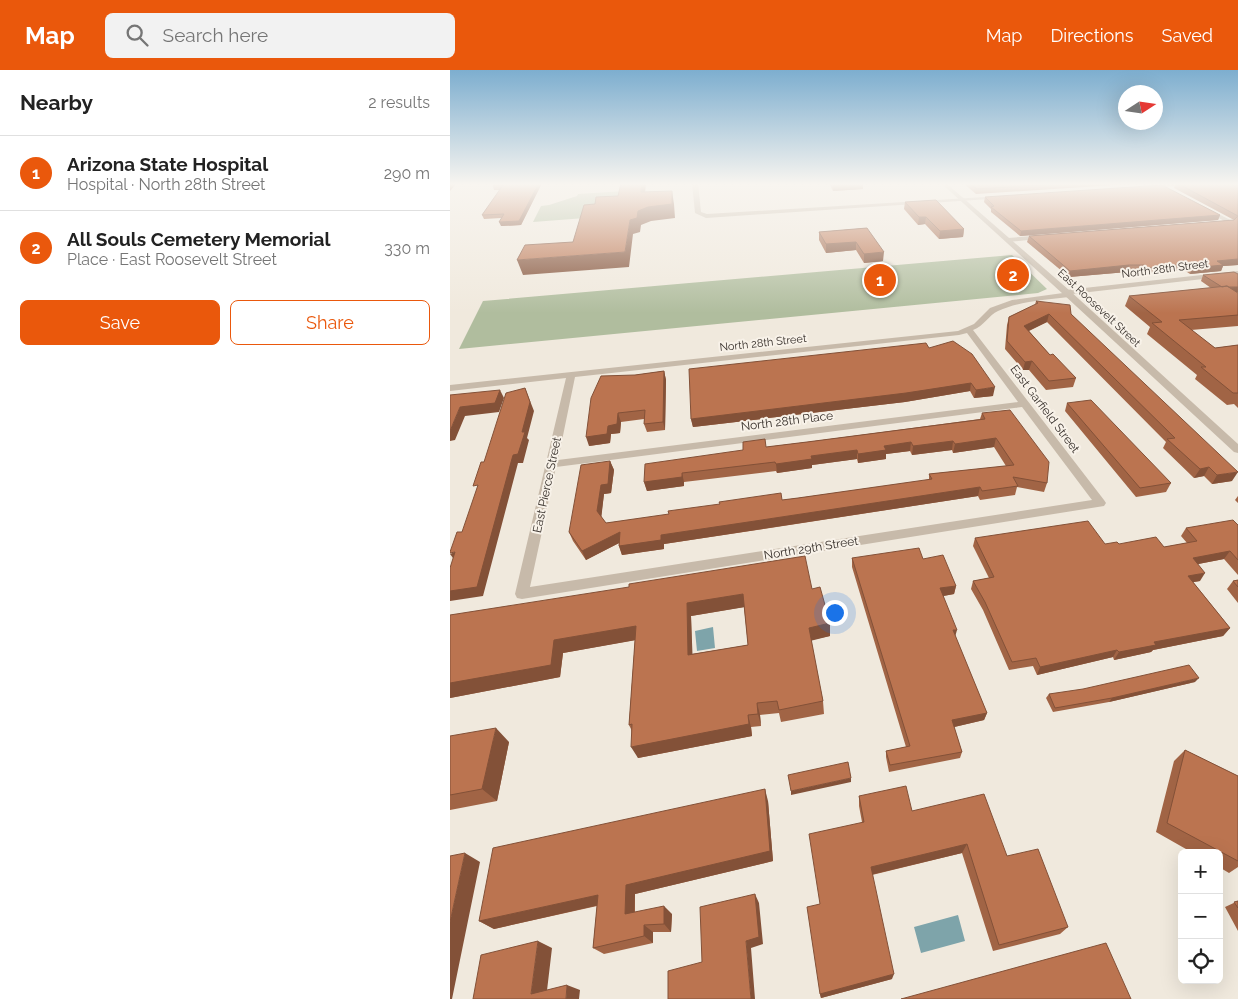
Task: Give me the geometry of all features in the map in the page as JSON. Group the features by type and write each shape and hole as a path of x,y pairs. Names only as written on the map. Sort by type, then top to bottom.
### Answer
{"street":[{"name":"East Roosevelt Street","path":"992,226 1238,450"},
{"path":"1008,240 1049,237"},
{"name":"North 28th Street","path":"450,388 959,334 977,326 993,310 1015,302 1238,272"},
{"name":"East Garfield Street","path":"969,330 1100,503"},
{"name":"East Pierce Street","path":"522,594 571,375"},
{"name":"North 28th Place","path":"551,464 1025,404"},
{"name":"North 29th Street","path":"522,594 1100,503"}],"green space":[{"path":"1012,255 1047,289 1038,293 459,349 483,301"}],"water":[{"path":"713,627 715,648 697,651 695,631"},
{"path":"958,915 965,941 921,953 914,927"}],"building":[{"path":"578,226 629,226 625,252 517,260 525,245 573,242"},
{"path":"935,226 961,226 964,229 940,231"},
{"path":"1015,226 1079,226 1021,231"},
{"path":"1153,226 1238,226 1238,259 1217,261 1223,265 1193,268 1187,264 1148,268 1144,265 1129,265 1070,271 1029,236"},
{"path":"867,228 884,252 864,254 856,242 826,244 819,232"},
{"path":"1234,272 1238,274 1238,287 1222,287 1203,275"},
{"path":"1227,286 1238,293 1238,315 1179,320 1215,348 1238,345 1238,393 1233,393 1201,367 1206,367 1152,323 1162,322 1129,296"},
{"path":"1036,301 1070,305 1071,314 1238,472 1217,475 1209,467 1200,469 1167,439 1175,438 1049,314 1024,326 1050,355 1053,354 1076,378 1049,381 1032,361 1025,362 1007,341 1009,317 1038,303"},
{"path":"953,341 972,354 995,387 976,390 971,383 906,393 691,419 689,369 926,343 929,348"},
{"path":"664,371 663,422 644,424 645,410 618,413 617,424 608,426 607,434 586,437 591,398 601,376 635,375"},
{"path":"525,388 530,402 522,432 525,432 518,454 513,455 477,587 450,591 450,568 455,552 450,552 457,532 462,532 478,485 473,486 481,462 484,462 506,393"},
{"path":"500,390 495,403 460,407 450,431 450,395"},
{"path":"1091,400 1171,483 1140,488 1067,403"},
{"path":"1010,410 1049,462 1047,483 1013,477 1018,486 982,491 980,487 661,535 661,540 619,546 620,532 582,551 569,532 581,465 610,461 608,484 601,485 597,511 606,523 669,514 668,511 781,493 782,500 932,479 929,474 1014,465 996,438 955,444 953,441 913,446 911,442 884,446 886,450 858,454 857,450 811,456 812,459 776,464 775,462 682,473 682,477 644,482 645,464 743,450 743,442 765,439 766,447 985,419 982,413"},
{"path":"1233,520 1238,525 1238,560 1230,551 1193,558 1205,573 1188,576 1230,628 1154,642 1156,645 1119,652 1117,650 1040,667 1036,658 1012,662 985,602 973,581 994,577 975,538 1088,521 1105,544 1117,542 1119,544 1156,537 1164,547 1197,541 1186,528"},
{"path":"919,548 923,559 943,555 956,586 940,588 957,630 953,630 987,713 952,720 962,752 890,765 886,751 910,746 852,558"},
{"path":"805,556 812,589 820,587 830,623 809,628 823,701 779,710 777,701 757,703 758,714 748,715 749,724 631,747 632,724 629,725 636,626 554,640 551,665 450,683 450,615 629,587 629,584","holes":["743,594 748,645 688,655 687,603"]},
{"path":"1238,580 1238,587 1233,581"},
{"path":"1189,665 1199,678 1112,698 1055,708 1049,694 1083,689"},
{"path":"496,728 482,789 450,795 450,736"},
{"path":"1185,750 1238,776 1238,861 1223,853 1223,849 1216,849 1167,823"},
{"path":"848,762 851,778 791,791 788,775"},
{"path":"906,786 912,811 984,794 1007,856 1038,849 1068,927 999,945 967,844 871,867 894,974 820,994 807,907 820,904 809,834 864,822 859,796"},
{"path":"765,789 770,851 626,885 625,914 664,906 664,924 644,925 644,936 593,948 598,895 479,921 493,848"},
{"path":"465,853 450,922 450,856"},
{"path":"755,894 759,937 746,941 751,999 668,999 668,971 702,962 700,907"},
{"path":"538,941 531,994 567,985 566,999 473,999 481,955"},
{"path":"1106,943 1131,999 901,999"}],"place":[{"name":"All Souls Cemetery Memorial","path":"1013,275"},
{"name":"Arizona State Hospital","path":"880,280"}]}
